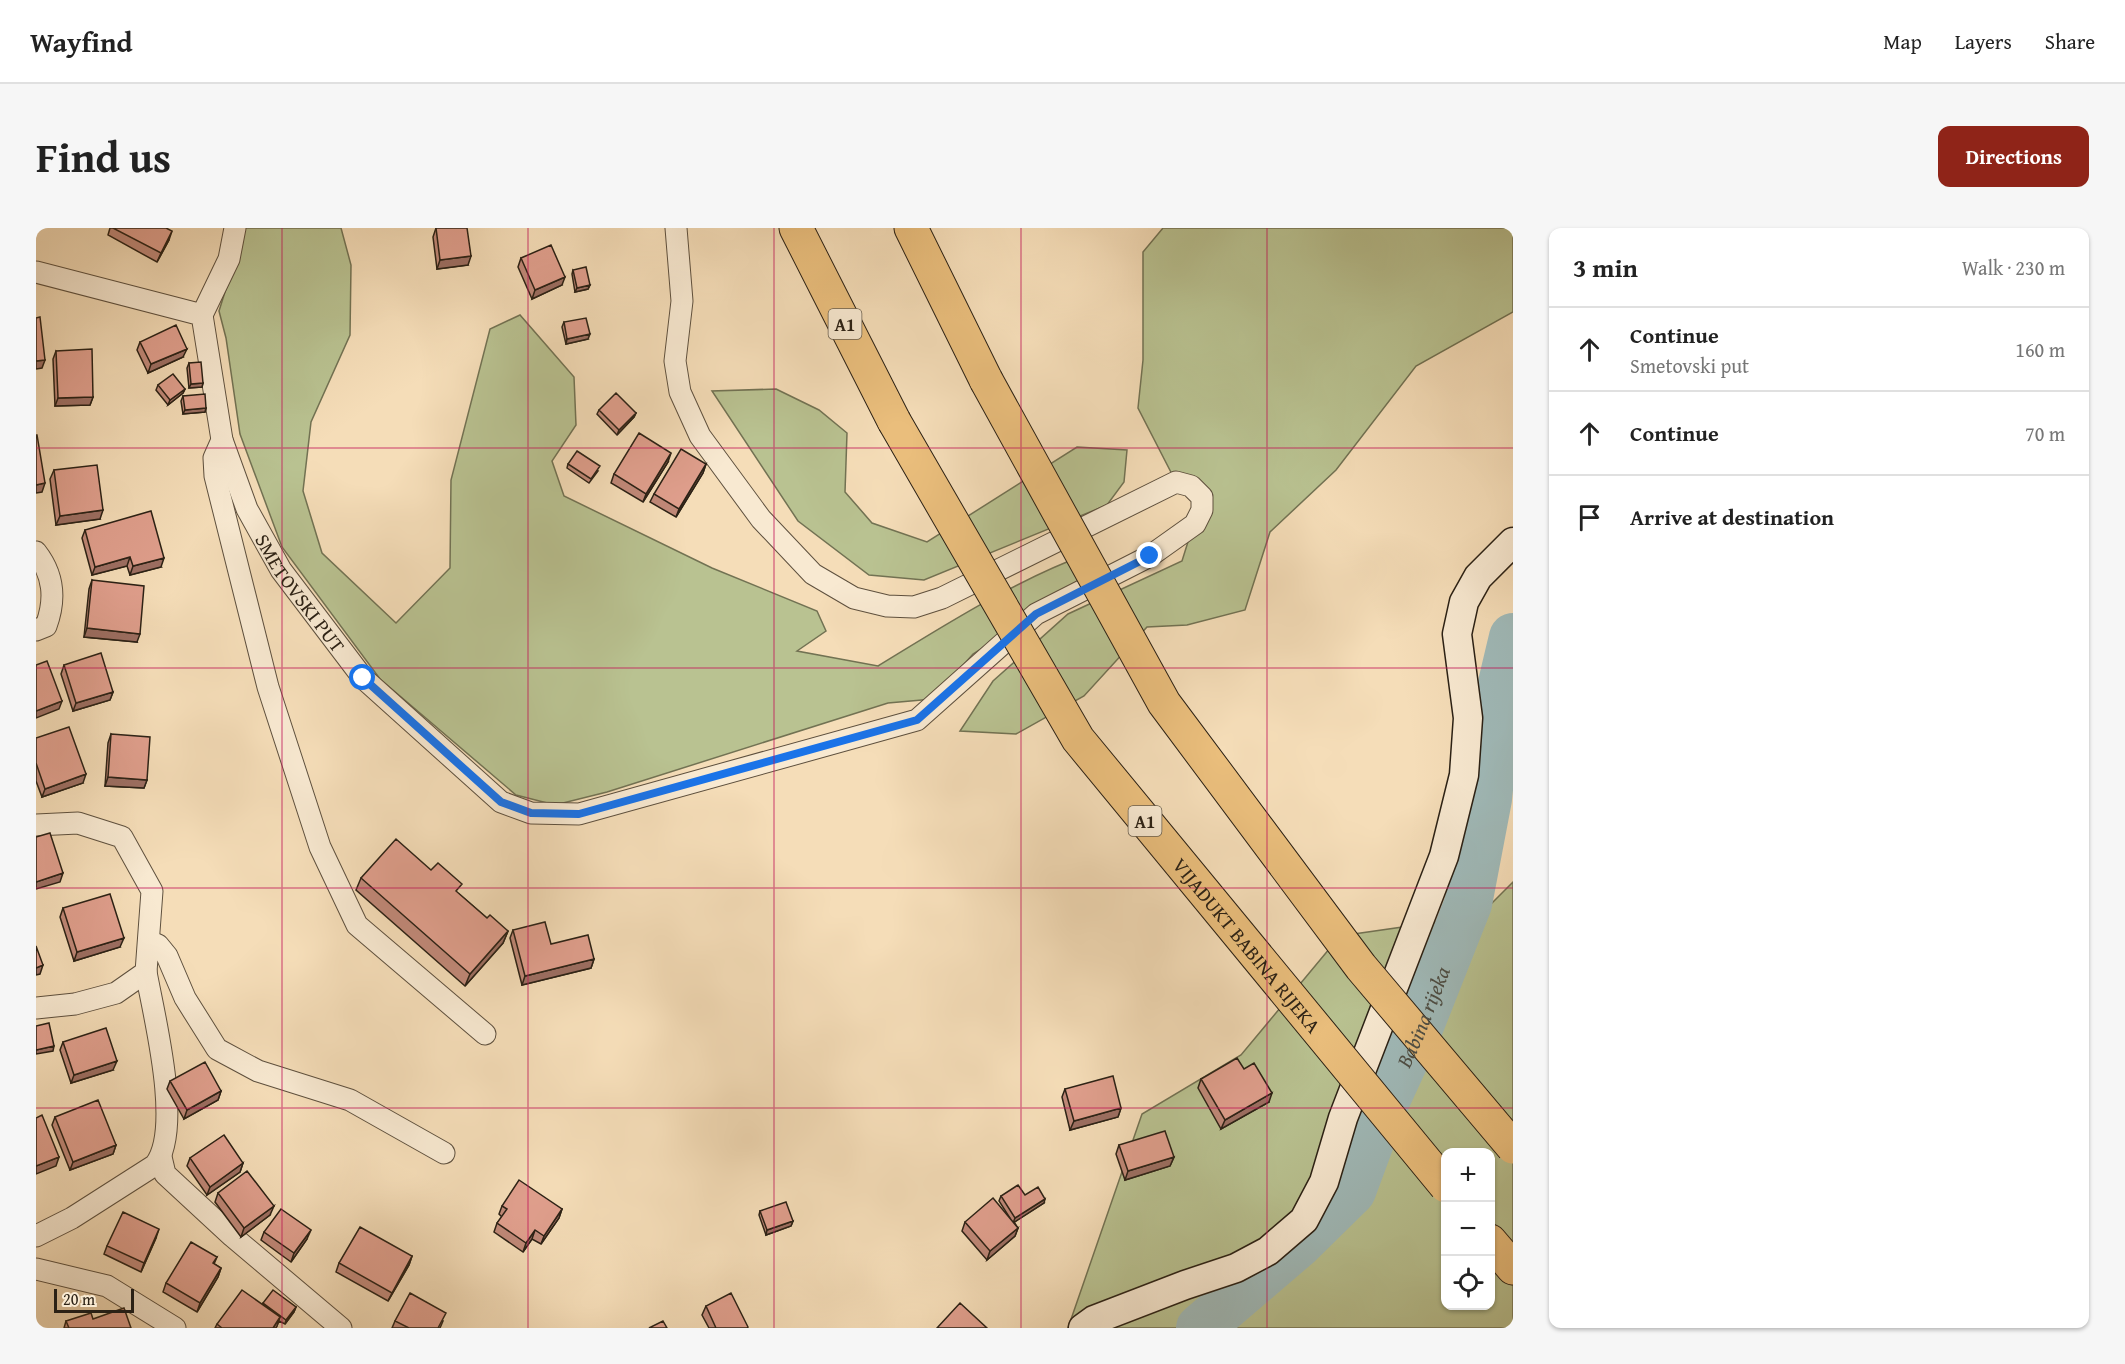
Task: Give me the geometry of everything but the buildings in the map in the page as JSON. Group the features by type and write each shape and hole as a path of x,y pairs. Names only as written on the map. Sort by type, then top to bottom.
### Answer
{"highway":[{"name":"VIJADUKT BABINA RIJEKA","path":"796,228 894,421 1078,739 1441,1180"},
{"path":"911,228 986,380 1164,703 1361,967 1513,1147"},
{"path":"1495,1246 1513,1268"}],"main road":[{"path":"1083,1328 1094,1320 1236,1268 1268,1251 1304,1220 1324,1182 1343,1118 1444,856 1464,775 1468,718 1457,633 1464,602 1478,577 1513,542"}],"street":[{"path":"36,272 202,315 229,260 235,228"},
{"name":"SMETOVSKI PUT","path":"202,315 222,440 247,509 280,570 363,678 501,802 531,813 579,814 917,720 1036,614 1150,556 1195,524 1202,510 1202,497 1191,486 1176,482 942,598 914,607 887,606 854,598 813,574 761,519 700,435 680,392 675,361 682,301 676,228"},
{"path":"222,440 214,458 215,476 268,687 320,847 357,925 485,1034"},
{"path":"36,552 51,578 53,593 52,610 46,626 36,630"},
{"path":"36,825 78,823 122,837 152,891 146,972 164,1070 167,1126 161,1157 165,1174 232,1236 341,1328"},
{"path":"150,941 158,945 167,957 185,998 217,1049 258,1071 350,1100 444,1153"},
{"path":"36,1008 75,1004 116,993 146,972"},
{"path":"36,1236 72,1218 155,1165 161,1157"},
{"path":"36,1269 107,1286 175,1328"}],"green space":[{"path":"245,228 341,228 351,265 350,335 311,422 303,491 322,553 396,623 450,568 451,480 490,329 520,315 574,377 576,425 552,461 564,496 712,568 817,611 826,631 797,651 878,666 1006,590 1060,565 1087,554 1101,571 973,654 933,699 888,703 607,792 555,805 516,795 380,679 282,547 240,434 226,338 219,311"},
{"path":"1163,228 1513,228 1513,312 1416,366 1336,470 1270,532 1245,610 1187,625 1147,627 1084,696 1016,734 960,731 993,681 1068,614 1182,561 1202,497 1176,482 1138,408 1143,360 1143,252"},
{"path":"776,389 819,410 847,433 845,492 872,523 927,542 1077,447 1127,450 1124,482 1107,505 924,580 869,575 798,521 712,391"},
{"path":"1513,882 1513,1328 1068,1328 1142,1114 1241,1055 1340,936 1479,916"}],"waterway":[{"name":"Babina rijeka","path":"1200,1328 1297,1245 1352,1191 1383,1107 1417,1033 1468,904 1488,799 1498,700 1513,637"}],"route":[{"path":"363,678 501,802 531,813 579,814 647,793 917,720 1036,614 1150,556"}]}
